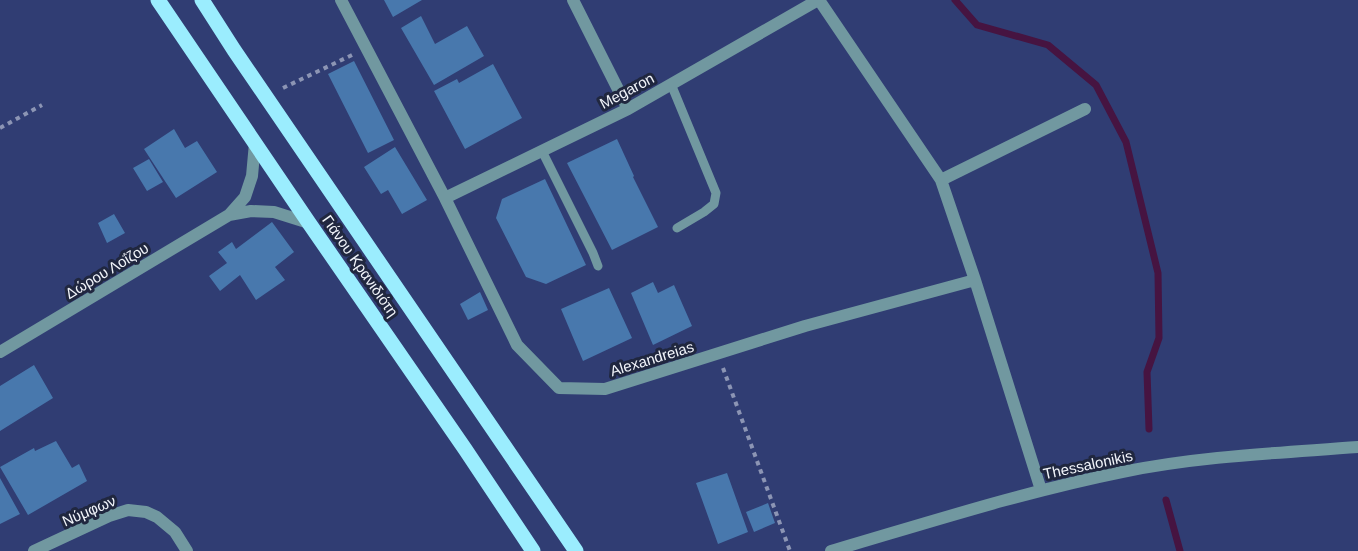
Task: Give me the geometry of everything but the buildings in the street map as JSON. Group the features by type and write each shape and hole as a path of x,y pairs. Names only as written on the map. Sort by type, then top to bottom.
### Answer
{"main road":[{"name":"Γιάνου Κρανιδιότη","path":"158,0 533,551"},
{"name":"Γιάνου Κρανιδιότη","path":"202,0 576,551"}],"street":[{"name":"Alexandreias","path":"341,0 445,198 517,345 560,388 605,389 805,326 975,280"},
{"path":"573,0 628,109"},
{"path":"819,0 940,180 975,280 1041,490"},
{"name":"Megaron","path":"445,198 628,109 819,0"},
{"path":"940,180 1085,109"},
{"name":"Δώρου Λοΐζου","path":"0,352 229,215 245,198 252,176 255,143"},
{"name":"Δώρου Λοΐζου","path":"229,215 251,211 274,212 309,223"},
{"name":"Thessalonikis","path":"831,551 1041,490 1124,472 1215,458 1358,447"},
{"name":"Νύμφων","path":"34,551 128,510 157,517 175,532 187,551"}],"lane":[{"path":"671,84 716,194 714,204 677,228"},
{"path":"542,151 598,266"}],"path":[{"path":"266,97 366,48"},
{"path":"0,128 42,105"},
{"path":"718,354 790,551"}],"waterway":[{"path":"955,0 977,25 1048,45 1096,85 1126,142 1158,273 1159,338 1147,372 1149,429"},
{"path":"1166,500 1180,551"}]}
